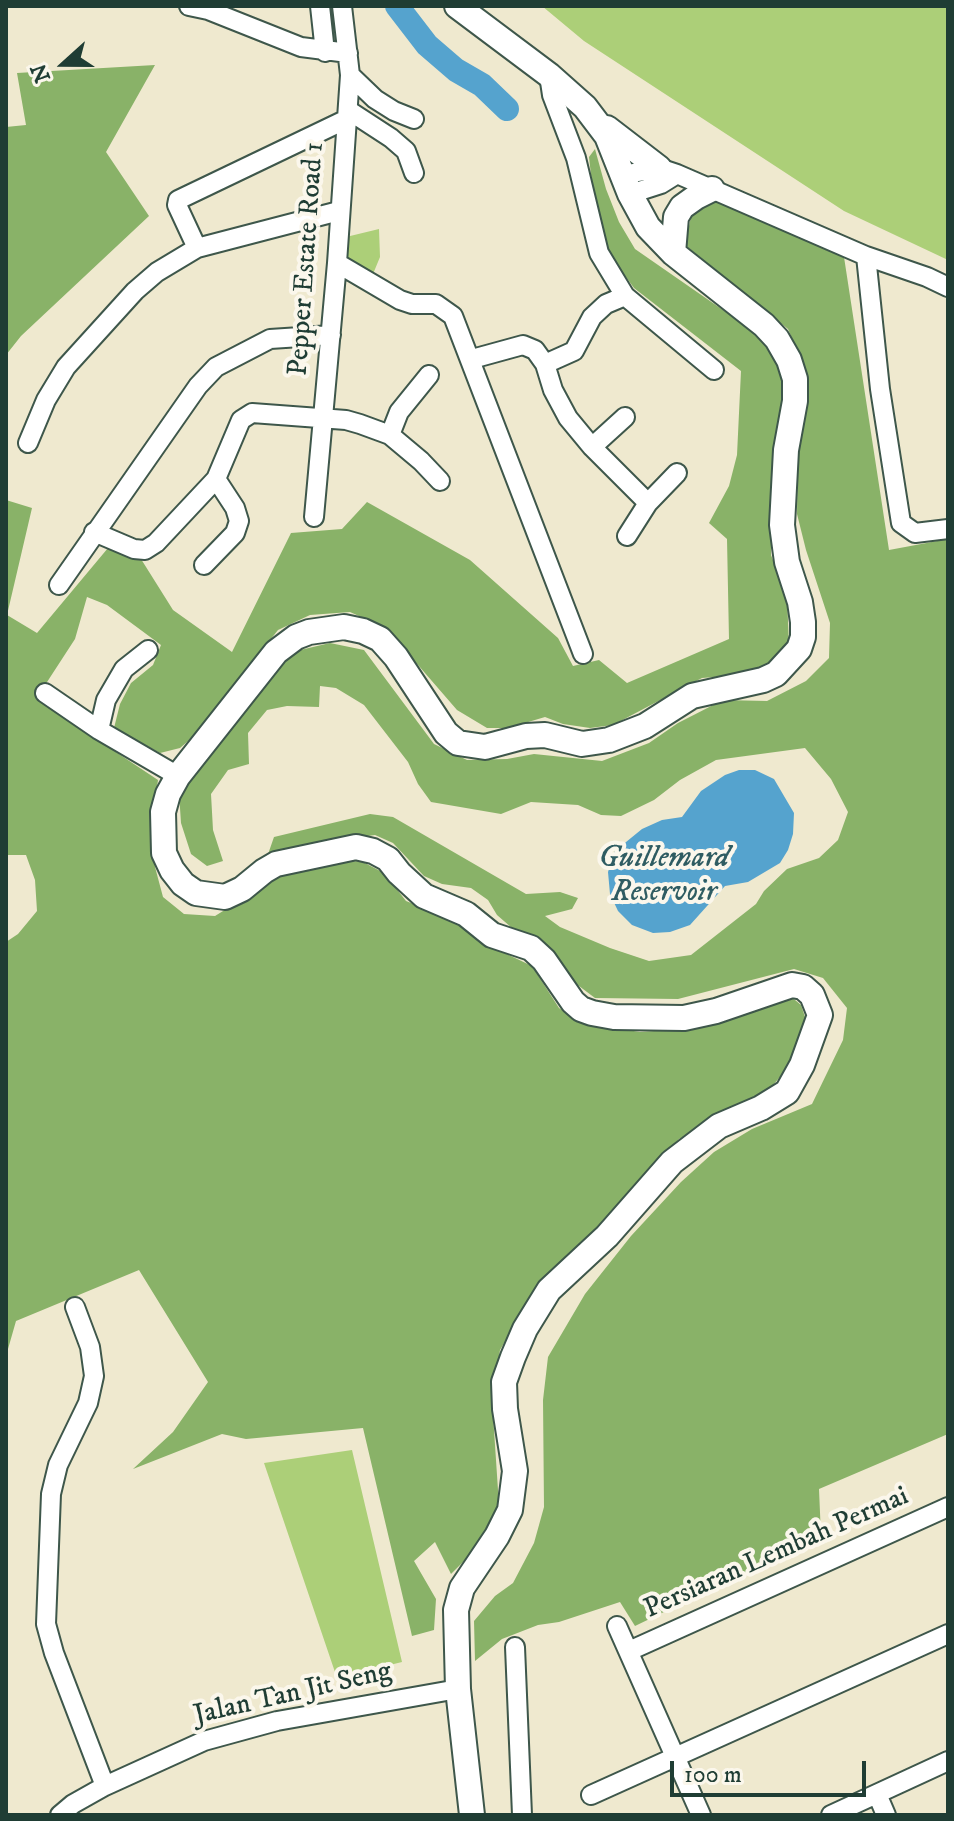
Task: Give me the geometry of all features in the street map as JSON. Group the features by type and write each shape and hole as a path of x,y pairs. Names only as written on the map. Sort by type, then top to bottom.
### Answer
{"main road":[{"path":"457,6 549,75 596,119 668,171"},
{"path":"472,1815 458,1689 456,1610 462,1588 497,1536 510,1510 515,1471 504,1382 525,1329 549,1290 607,1236 672,1162 719,1126 761,1108 787,1092 802,1065 817,1025 820,1015 818,1005 803,987 792,985 716,1011 684,1018 614,1017 592,1013 573,1002 544,960 531,948 492,935 466,914 424,896 388,859 373,851 356,847 276,864 242,889 225,897 196,893 183,884 164,853 163,812 178,776 276,652 296,637 324,629 344,627 380,639 396,657 446,733 458,743 485,747 526,736 545,735 582,744 609,740 645,726 692,696 763,680 776,674 791,660 803,637 800,602 787,562 782,525 786,450 795,401 795,379 783,350 764,325 673,253 648,227 611,144 596,119"},
{"path":"673,253 676,217 682,207 712,189"}],"street":[{"path":"189,6 208,10 301,47 348,53"},
{"path":"320,6 325,52"},
{"name":"Pepper Estate Road 1","path":"314,517 350,75 342,6"},
{"path":"350,75 375,99 414,119"},
{"path":"549,75 552,95 576,158 599,253 625,296 714,370"},
{"path":"197,248 177,205 178,200 347,114 391,138 406,151 414,173"},
{"path":"627,184 668,171 866,256 948,287"},
{"path":"28,443 46,400 66,367 135,291 157,272 197,248 339,211"},
{"path":"866,256 880,389 901,523 915,533 948,529"},
{"path":"337,263 400,300 412,304 436,304 453,316 583,654"},
{"path":"545,364 574,351 592,317 606,304 625,296"},
{"path":"59,585 198,386 216,367 270,339 331,335"},
{"path":"472,359 523,345 535,350 545,364 553,390 568,418 648,503"},
{"path":"390,435 399,412 429,375"},
{"path":"94,532 134,549 145,550 156,543 216,479 241,420 252,413 360,424 390,435 440,481"},
{"path":"592,447 625,417"},
{"path":"627,536 648,503 677,473"},
{"path":"204,565 235,533 239,521 235,508 216,479"},
{"path":"99,730 106,700 124,669 148,650"},
{"path":"45,693 99,730 178,776"},
{"path":"75,1307 90,1347 94,1376 88,1403 58,1465 51,1494 46,1624 54,1653 105,1786"},
{"name":"Persiaran Lembah Permai","path":"629,1651 948,1507"},
{"path":"617,1626 701,1815"},
{"path":"591,1795 948,1634"},
{"path":"515,1647 522,1815"},
{"name":"Jalan Tan Jit Seng","path":"60,1815 105,1786 188,1747 221,1736 358,1705 458,1689"},
{"path":"831,1815 948,1761"},
{"path":"877,1794 886,1815"}],"green space":[{"path":"542,6 948,6 948,260 844,211 584,41"},
{"path":"155,65 106,152 149,216 21,336 6,355 6,127 26,125 17,73"},
{"path":"595,149 619,222 635,249 746,326 776,352 784,390 771,472 771,555 787,596 789,646 769,664 751,674 702,678 613,725 590,728 563,724 545,717 508,728 487,728 457,710 386,628 350,612 310,615 278,630 194,736 180,748 160,753 114,728 120,704 131,683 153,665 161,645 107,605 87,597 75,639 36,699 158,780 151,828 155,867 163,897 184,914 215,916 286,872 332,862 361,861 384,873 406,901 454,920 479,941 532,966 559,1008 582,1023 640,1032 696,1028 789,995 801,1005 806,1020 786,1070 767,1092 679,1139 603,1222 540,1281 500,1350 492,1400 499,1505 472,1553 451,1574 435,1542 414,1561 436,1599 434,1630 412,1636 363,1428 246,1439 222,1434 133,1469 173,1432 208,1382 139,1270 16,1321 6,1356 6,942 18,934 37,911 35,880 26,855 6,855 6,500 32,508 7,615 37,633 108,548 141,559 173,610 232,652 291,533 342,529 367,502 470,560 558,638 573,666 599,660 627,683 729,639 727,539 709,523 729,486 737,455 741,371 634,288 604,247 595,211 589,157"},
{"path":"715,201 844,257 889,550 948,539 948,1434 819,1489 821,1536 635,1626 620,1602 559,1622 538,1625 502,1639 475,1661 474,1621 495,1596 513,1583 534,1543 544,1507 543,1400 548,1357 585,1294 631,1236 681,1182 714,1152 752,1129 812,1104 843,1040 847,1008 823,978 794,969 678,999 595,998 571,980 549,948 512,928 497,915 488,900 471,888 442,884 424,876 393,843 375,835 333,841 266,860 274,837 370,814 393,817 526,894 560,892 578,898 572,909 545,916 560,927 649,961 691,955 756,904 764,891 787,869 819,858 838,840 848,812 831,779 805,748 716,760 680,780 654,800 621,816 601,815 578,805 531,802 501,814 431,802 408,762 364,705 336,688 320,686 319,707 287,706 267,710 248,733 249,764 228,770 211,794 213,830 223,861 207,866 191,854 181,823 179,793 268,680 296,651 330,643 364,650 434,744 467,760 507,759 534,754 602,761 649,743 678,723 723,700 767,701 806,681 829,658 830,623 797,514 798,431 808,376 788,329 685,245 692,212"},
{"path":"379,229 380,257 373,274 346,256 346,237"},
{"path":"352,1450 402,1662 337,1678 264,1463"}],"water":[{"name":"Guillemard Reservoir","path":"739,770 755,770 774,779 794,813 793,834 780,863 748,882 725,886 690,925 670,932 653,933 632,925 618,911 610,894 608,872 615,851 642,829 662,820 682,817 701,791"}],"waterway":[{"path":"397,6 427,45 456,70 482,85 507,109"}]}
